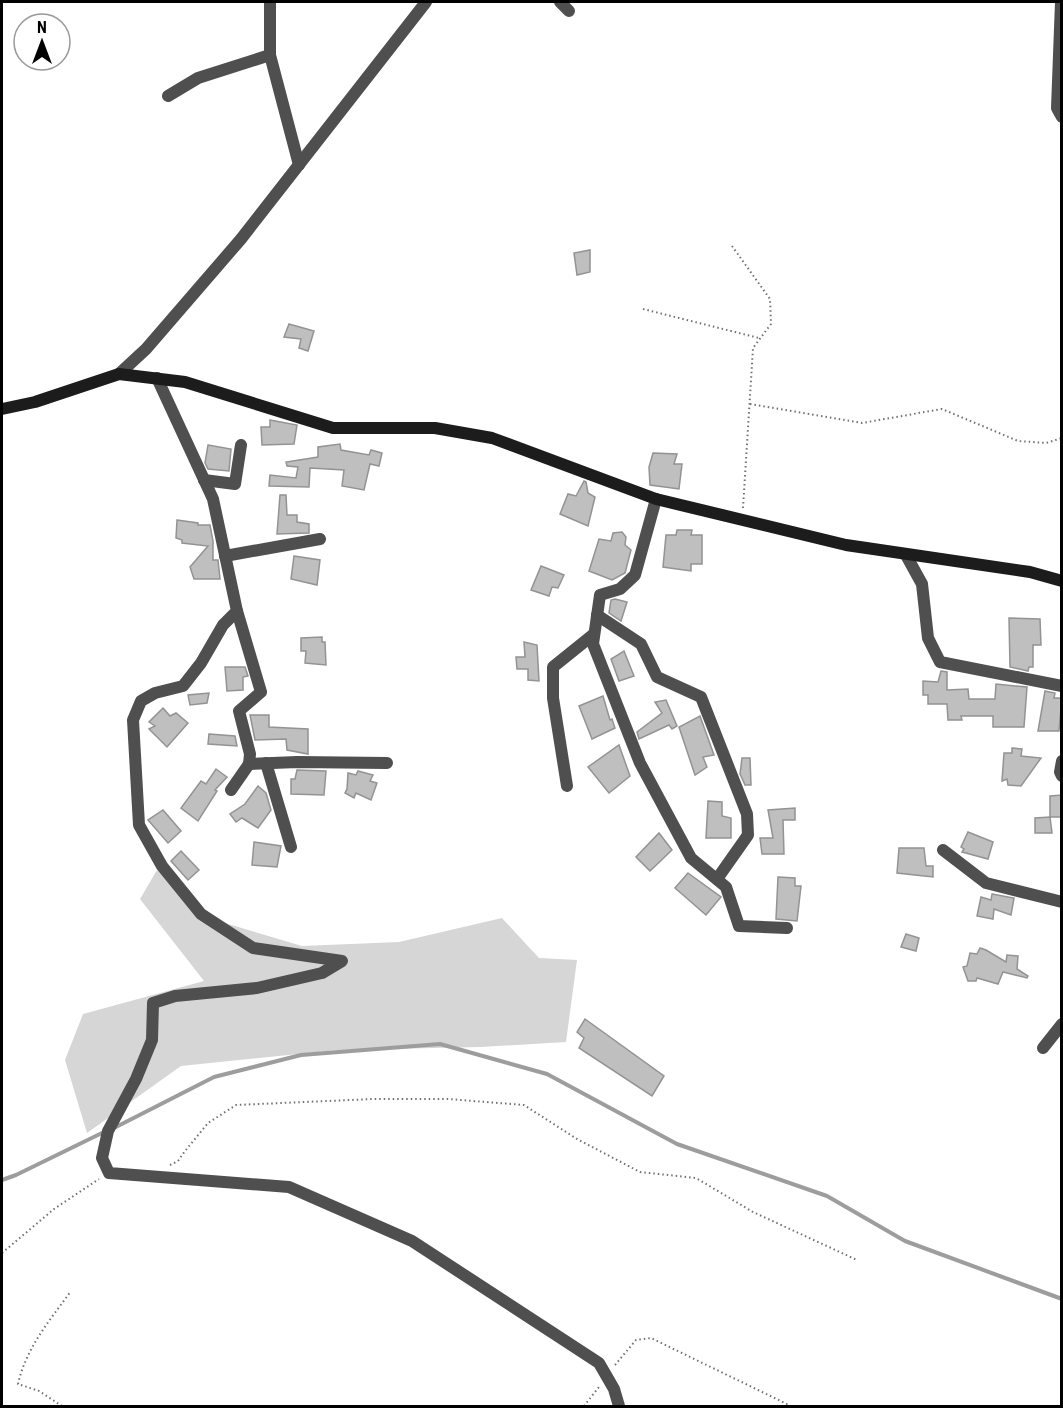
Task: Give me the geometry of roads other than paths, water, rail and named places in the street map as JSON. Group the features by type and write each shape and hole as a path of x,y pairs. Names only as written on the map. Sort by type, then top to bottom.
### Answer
{"street":[{"path":"270,2 270,55 299,165"},
{"path":"2,409 35,402 119,374 146,349 241,239 426,2"},
{"path":"560,2 569,11"},
{"path":"1061,2 1057,108 1062,117"},
{"path":"168,96 198,78 270,55"},
{"path":"119,374 185,382 333,428 435,428 492,438 656,499 846,545 1030,572 1062,581"},
{"path":"157,378 213,499 237,611 261,692 239,711 250,754 249,764 231,790"},
{"path":"204,480 235,484 241,445"},
{"path":"656,499 634,575 620,589 600,595 593,644 639,764 691,858 726,887 739,926 787,928"},
{"path":"225,556 320,539"},
{"path":"906,555 922,584 928,638 940,662 1062,686"},
{"path":"237,611 223,625 201,663 183,686 155,693 141,701 133,720 139,825 162,866 201,914 253,948 342,961 322,973 268,986 174,996 153,1003 152,1040 136,1079 108,1131 102,1158 109,1173 289,1186 412,1241 599,1364 614,1389 619,1407"},
{"path":"597,615 641,644 657,677 701,698 747,814 748,835 717,879"},
{"path":"567,786 553,698 553,667 594,634"},
{"path":"1062,761 1059,772 1062,776"},
{"path":"266,763 291,847"},
{"path":"249,764 387,763"},
{"path":"943,850 986,883 1062,902"},
{"path":"1043,1048 1062,1024"}],"waterway":[{"path":"114,1128 214,1077 301,1055 440,1044 547,1074 677,1144 827,1196 905,1241 1062,1299"},
{"path":"2,1180 104,1132"}]}
